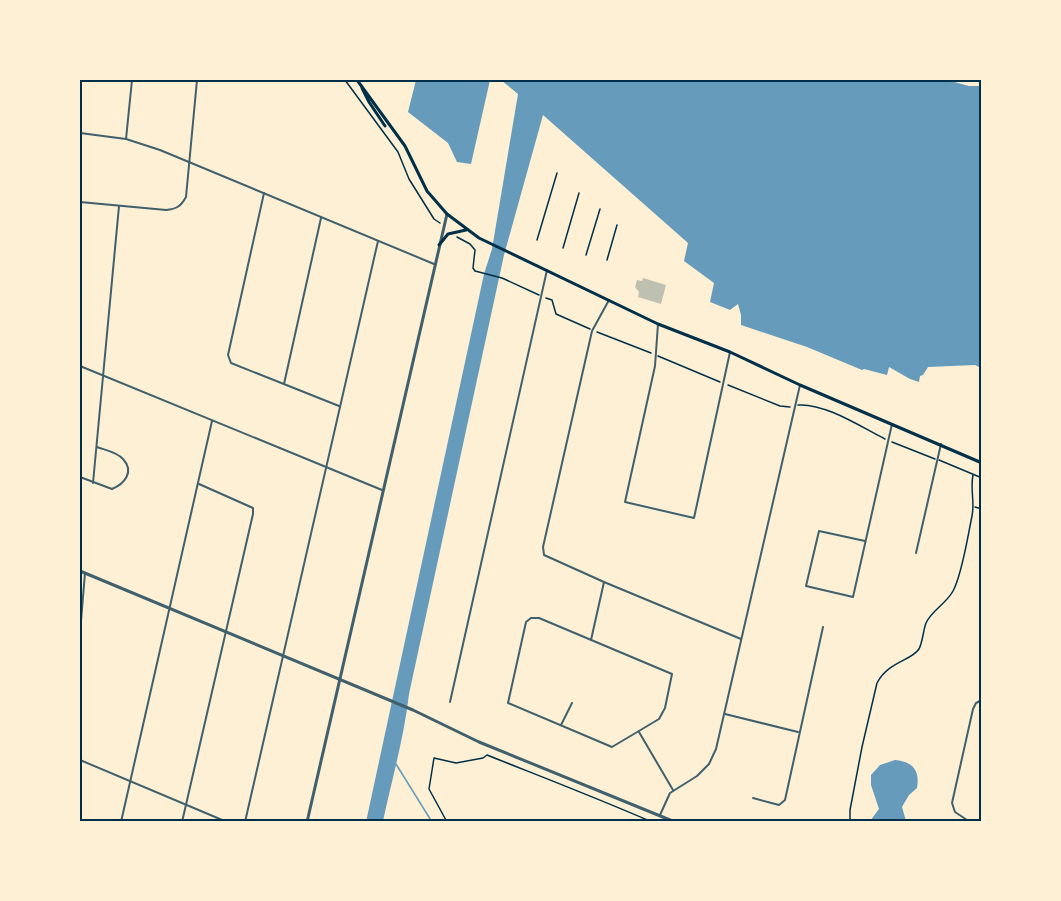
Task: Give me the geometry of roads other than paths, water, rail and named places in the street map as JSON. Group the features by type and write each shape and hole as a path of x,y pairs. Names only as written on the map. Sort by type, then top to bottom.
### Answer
{"main road":[{"path":"358,80 385,126"},
{"path":"358,80 405,146 427,191 447,214 479,238 658,324 730,352 800,385 981,463"},
{"path":"439,245 448,234 466,230"}],"street":[{"path":"126,139 132,80"},
{"path":"80,202 166,210 175,209 181,205 186,197 197,80"},
{"path":"80,133 126,139 189,161 434,264"},
{"path":"264,193 228,354 231,363 340,407"},
{"path":"93,483 119,206"},
{"path":"307,822 447,214"},
{"path":"284,384 321,218"},
{"path":"244,822 378,241"},
{"path":"450,702 547,270"},
{"path":"609,300 592,331 543,546 544,555 741,639"},
{"path":"658,324 656,366 625,502 694,518 730,352"},
{"path":"80,366 384,490"},
{"path":"660,815 670,793 698,776 709,764 716,749 800,385"},
{"path":"121,822 212,421"},
{"path":"865,541 819,531 806,586 853,597 892,424"},
{"path":"916,553 941,444"},
{"path":"80,477 112,489 123,484 128,472 124,460 117,454 96,447"},
{"path":"182,822 253,514 253,508 198,484"},
{"path":"80,571 383,697 479,742 675,822"},
{"path":"80,633 85,573"},
{"path":"591,640 604,582"},
{"path":"531,618 539,618 591,640 672,674 665,708 659,719 612,747 508,704 526,622 531,618"},
{"path":"753,798 779,806 785,800 823,627"},
{"path":"970,822 955,812 952,803 973,709 981,700"},
{"path":"561,726 573,703"},
{"path":"725,714 799,732"},
{"path":"639,732 673,790"},
{"path":"80,760 227,822"}],"water":[{"path":"416,80 490,80 471,164 457,162 448,143 408,112"},
{"path":"501,80 947,80 969,86 981,86 981,368 975,365 928,367 920,376 919,382 889,367 887,375 862,370 807,347 741,325 738,304 730,310 710,302 714,283 684,261 688,243 543,115 504,255 383,821 366,822 484,274 492,249 518,94"},
{"path":"895,760 911,765 917,776 917,788 909,795 902,807 906,821 870,821 879,809 871,785 871,775 880,765"}],"waterway":[{"path":"396,764 432,822"}]}
